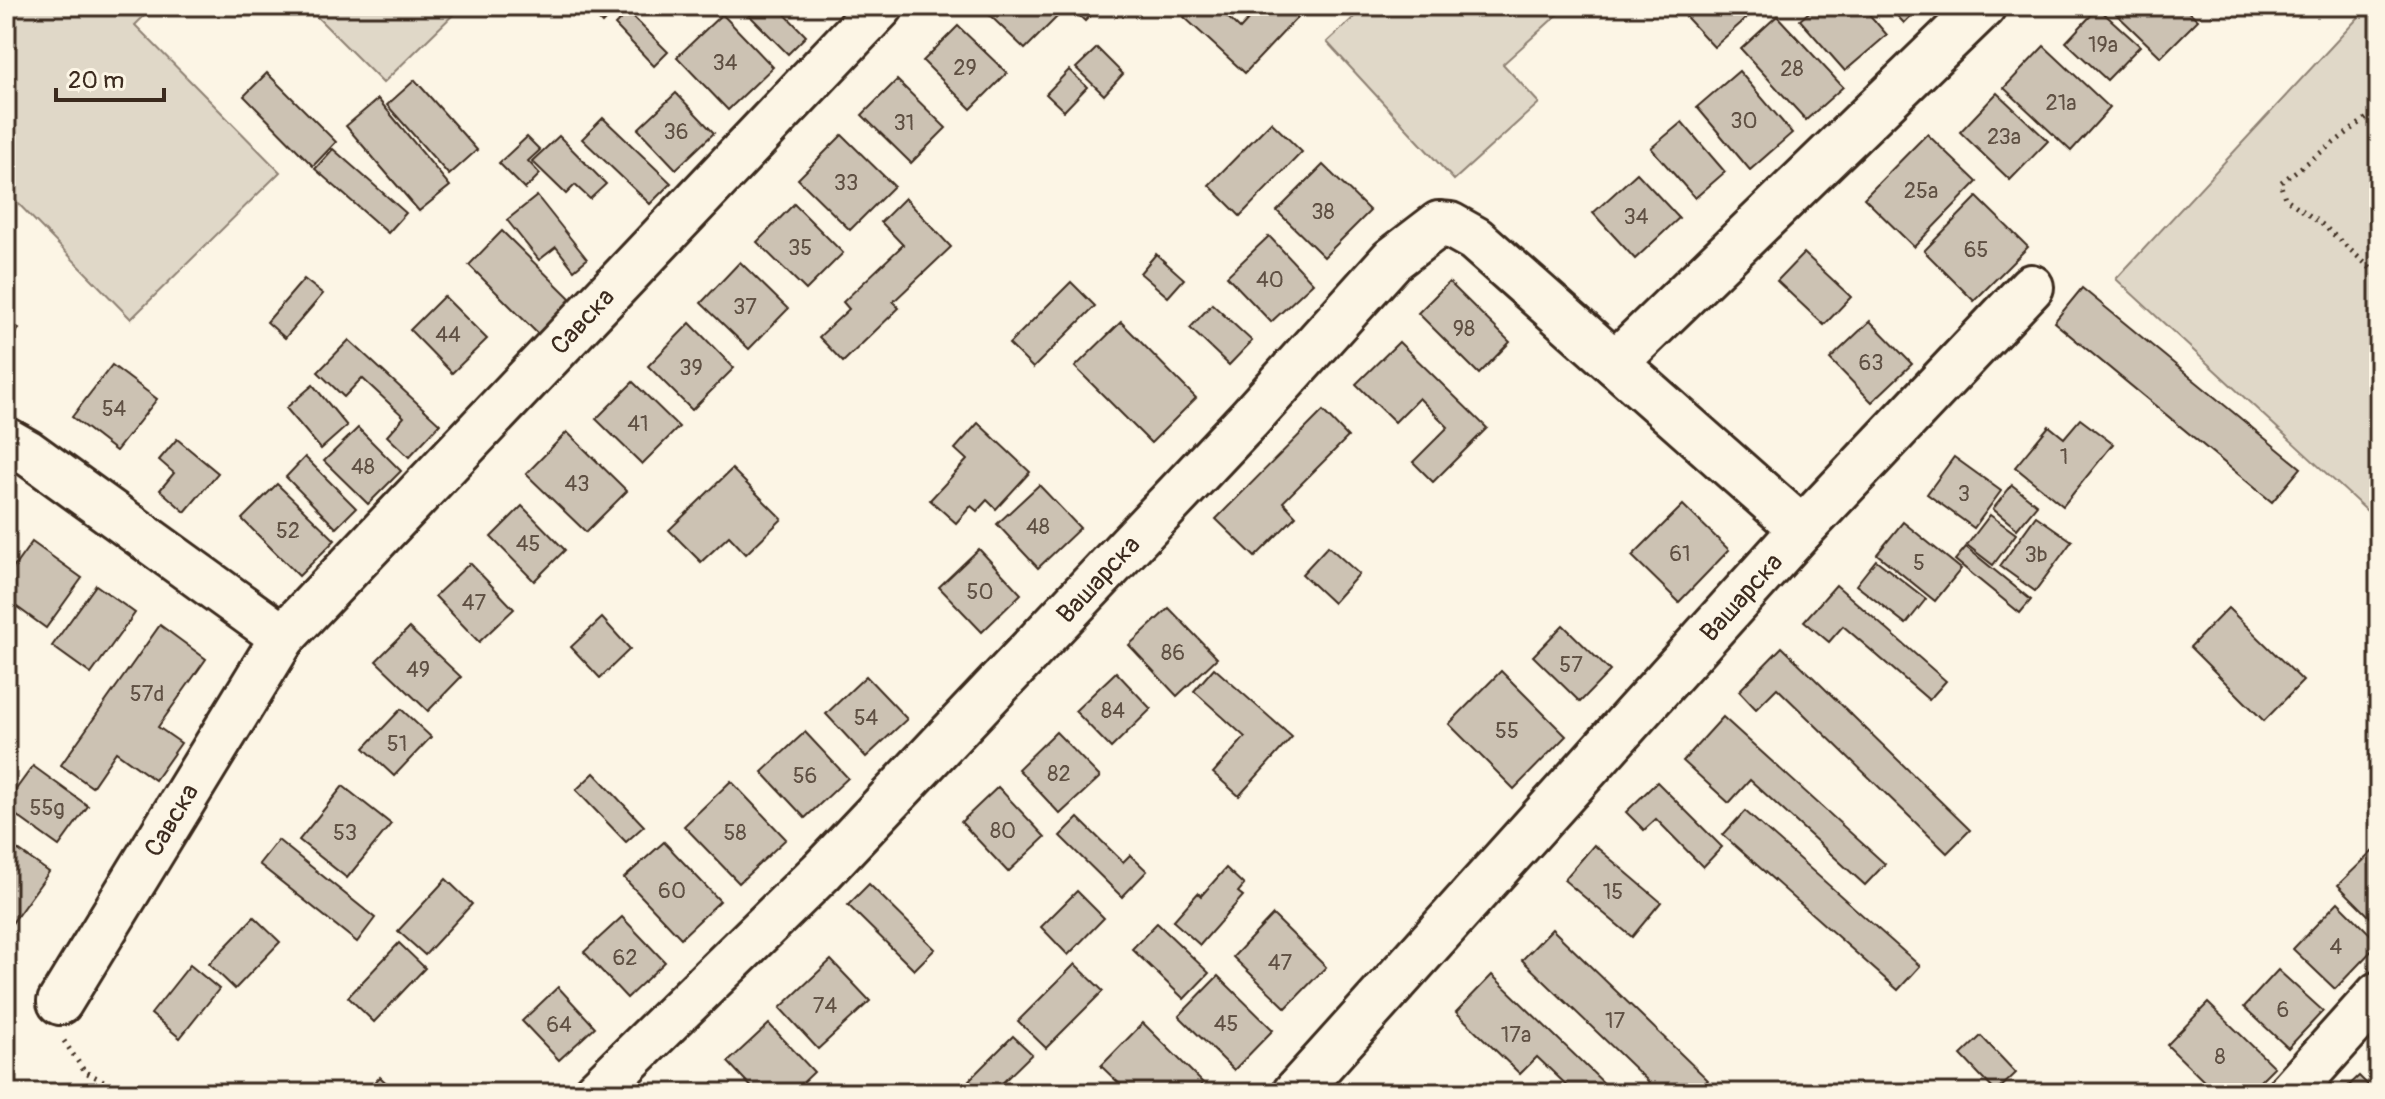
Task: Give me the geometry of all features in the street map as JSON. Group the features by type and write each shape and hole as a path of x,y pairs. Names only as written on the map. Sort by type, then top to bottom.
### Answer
{"street":[{"name":"Савска","path":"60,1002 283,637 881,6"},
{"path":"1615,363 1983,6"},
{"name":"Вашарска","path":"595,1093 821,872 1237,432 1392,260 1439,224 1450,225 1475,239 1802,529"},
{"name":"Вашарска","path":"1295,1093 1802,529 2031,287"},
{"path":"6,440 283,637"},
{"path":"2290,1093 2379,994"}],"path":[{"path":"2379,109 2280,183 2285,198 2323,225 2379,276"},
{"path":"60,1002 58,1027 70,1052 85,1072 129,1093"}],"shaded area":[{"path":"6,6 154,6 135,25 280,172 131,319 6,191"},
{"path":"306,6 462,6 383,83"},
{"path":"1366,6 1567,6 1503,64 1539,103 1454,180 1327,42"},
{"path":"2369,6 2379,6 2379,522 2116,279"}],"building":[{"path":"586,6 619,6 602,23"},
{"path":"740,6 777,6 806,36 788,54"},
{"path":"980,6 1048,6 1058,16 1025,49"},
{"path":"1069,6 1100,6 1085,21"},
{"path":"1194,6 1216,6 1240,29 1261,6 1308,6 1245,73 1184,17"},
{"path":"1676,6 1759,6 1759,7 1714,47"},
{"path":"1816,6 1862,6 1887,35 1845,71 1800,20"},
{"path":"1888,6 1921,6 1904,23"},
{"path":"2108,6 2183,6 2198,20 2161,57"},
{"path":"2098,8 2140,46 2107,80 2066,42"},
{"path":"628,12 668,52 654,66 615,25"},
{"path":"722,14 773,67 728,110 677,57"},
{"path":"1777,16 1843,87 1806,120 1741,49"},
{"path":"958,26 1007,73 971,109 923,61"},
{"path":"2044,46 2110,108 2071,151 2004,88"},
{"path":"1097,48 1123,74 1104,95 1076,68"},
{"path":"1069,70 1087,87 1064,111 1046,94"},
{"path":"1739,71 1792,133 1750,170 1697,107"},
{"path":"267,73 336,142 313,166 244,96"},
{"path":"415,80 477,150 449,175 387,105"},
{"path":"897,80 946,128 911,163 862,115"},
{"path":"676,93 714,133 676,169 638,129"},
{"path":"1997,93 2048,141 2010,180 1960,132"},
{"path":"378,99 450,186 419,211 346,126"},
{"path":"603,118 671,183 650,204 582,139"},
{"path":"1271,122 1302,152 1240,216 1209,185"},
{"path":"1682,122 1725,172 1695,198 1651,148"},
{"path":"1927,134 1977,182 1914,247 1864,198"},
{"path":"842,135 894,186 850,230 798,179"},
{"path":"559,136 606,184 590,199 575,185 566,194 532,161"},
{"path":"527,137 540,150 528,161 540,174 525,189 499,163"},
{"path":"333,149 406,213 388,233 315,169"},
{"path":"1323,165 1370,211 1324,257 1277,211"},
{"path":"1637,173 1679,218 1635,259 1593,213"},
{"path":"537,196 587,259 574,270 556,247 539,260 507,220"},
{"path":"1977,197 2028,247 1974,301 1924,251"},
{"path":"905,198 951,247 893,302 899,308 843,362 819,337 849,309 843,302 903,245 881,222"},
{"path":"794,204 843,253 806,290 757,242"},
{"path":"502,231 572,300 538,334 469,265"},
{"path":"1269,236 1313,283 1271,322 1227,276"},
{"path":"1804,253 1851,297 1824,325 1777,281"},
{"path":"1156,254 1184,279 1168,297 1140,273"},
{"path":"740,262 788,309 749,349 701,303"},
{"path":"304,279 323,294 285,338 267,322"},
{"path":"1071,282 1095,306 1033,368 1009,344"},
{"path":"1449,282 1510,342 1479,374 1418,313"},
{"path":"2082,288 2301,468 2272,502 2054,322"},
{"path":"444,296 487,339 452,373 410,330"},
{"path":"1212,304 1252,341 1229,365 1190,328"},
{"path":"6,316 19,329 6,343"},
{"path":"1870,321 1912,364 1872,402 1830,359"},
{"path":"1121,322 1196,398 1151,443 1075,367"},
{"path":"690,323 734,368 692,410 648,366"},
{"path":"349,340 440,424 409,457 387,436 404,417 362,378 344,397 318,372"},
{"path":"1399,342 1487,428 1433,482 1413,462 1448,427 1419,398 1395,422 1356,384"},
{"path":"112,365 157,399 116,451 72,417"},
{"path":"633,382 679,427 642,464 596,419"},
{"path":"313,385 347,426 321,449 286,408"},
{"path":"1323,411 1348,437 1283,502 1296,516 1255,557 1216,519"},
{"path":"2080,419 2113,444 2063,506 2015,467 2049,426 2064,438"},
{"path":"978,423 1030,472 996,509 987,500 977,511 971,506 956,523 930,500 967,460 955,449"},
{"path":"358,428 401,471 368,504 324,461"},
{"path":"567,432 627,491 586,532 526,474"},
{"path":"177,439 218,473 185,512 160,490 174,473 159,460"},
{"path":"305,457 356,508 336,528 286,477"},
{"path":"1954,457 2001,491 1974,528 1927,494"},
{"path":"732,469 782,519 746,554 729,536 701,562 669,530"},
{"path":"277,484 335,540 299,576 242,519"},
{"path":"1039,485 1080,528 1038,568 997,524"},
{"path":"2012,485 2037,505 2017,529 1993,509"},
{"path":"1683,505 1729,550 1679,602 1632,556"},
{"path":"522,506 565,550 534,581 491,537"},
{"path":"1990,515 2016,534 1993,565 1967,545"},
{"path":"2036,516 2072,541 2035,591 2000,566"},
{"path":"1903,522 1961,569 1935,601 1877,554"},
{"path":"32,542 82,578 46,628 6,599 6,578"},
{"path":"1328,546 1359,574 1333,603 1302,574"},
{"path":"1966,547 2031,600 2020,613 1955,560"},
{"path":"979,549 1021,594 982,632 939,587"},
{"path":"1876,560 1926,599 1906,624 1856,585"},
{"path":"470,563 514,609 479,642 435,596"},
{"path":"96,585 135,613 91,674 52,646"},
{"path":"1836,585 1946,681 1929,700 1843,626 1829,642 1804,621"},
{"path":"1169,608 1217,658 1177,696 1129,645"},
{"path":"2228,608 2303,681 2264,721 2190,647"},
{"path":"602,618 630,649 600,678 571,647"},
{"path":"160,625 206,659 158,727 181,743 155,780 116,752 92,787 61,765"},
{"path":"1563,625 1610,671 1580,702 1533,656"},
{"path":"409,628 461,677 428,711 376,661"},
{"path":"1782,647 1970,830 1947,853 1777,688 1756,709 1739,691"},
{"path":"1214,668 1292,737 1239,796 1213,773 1245,737 1194,691"},
{"path":"1501,671 1566,736 1514,789 1449,724"},
{"path":"1116,672 1151,709 1111,748 1075,711"},
{"path":"866,676 907,719 866,757 826,714"},
{"path":"401,709 431,737 394,776 364,748"},
{"path":"1723,717 1885,864 1865,885 1750,780 1729,803 1683,761"},
{"path":"805,732 848,778 805,818 762,772"},
{"path":"1056,732 1100,777 1060,814 1018,769"},
{"path":"33,766 88,806 59,846 6,808 6,803"},
{"path":"594,773 644,826 626,842 576,790"},
{"path":"731,781 786,839 739,883 684,826"},
{"path":"1657,782 1722,847 1703,867 1656,819 1644,830 1626,812"},
{"path":"343,786 391,824 347,878 299,840"},
{"path":"998,787 1045,837 1008,872 961,822"},
{"path":"1745,811 1920,966 1898,990 1723,835"},
{"path":"1078,818 1123,862 1130,855 1147,871 1122,897 1060,836"},
{"path":"278,840 375,918 357,942 259,864"},
{"path":"7,842 49,872 10,926 6,923"},
{"path":"664,842 720,901 681,938 624,878"},
{"path":"1594,845 1661,902 1632,937 1564,880"},
{"path":"2379,845 2379,926 2338,885"},
{"path":"1226,868 1244,885 1238,892 1243,896 1200,945 1173,921"},
{"path":"446,879 472,904 425,955 398,931"},
{"path":"869,884 935,949 914,970 848,905"},
{"path":"1077,891 1104,918 1068,955 1041,927"},
{"path":"2338,902 2379,943 2335,989 2293,949"},
{"path":"1273,915 1326,967 1286,1008 1233,957"},
{"path":"254,917 280,942 235,989 209,964"},
{"path":"622,917 665,962 627,998 584,952"},
{"path":"1157,923 1209,973 1184,999 1132,949"},
{"path":"1552,929 1708,1080 1696,1093 1638,1093 1649,1082 1522,960"},
{"path":"399,943 425,968 374,1022 348,997"},
{"path":"831,960 870,1001 818,1049 780,1008"},
{"path":"1075,964 1103,991 1046,1048 1018,1021"},
{"path":"190,965 219,989 180,1038 151,1014"},
{"path":"2278,970 2323,1011 2288,1048 2244,1007"},
{"path":"1492,975 1614,1093 1575,1093 1537,1057 1520,1074 1456,1012"},
{"path":"1218,976 1273,1030 1234,1070 1179,1016"},
{"path":"558,987 595,1027 559,1060 522,1021"},
{"path":"2208,1003 2274,1067 2248,1093 2216,1093 2167,1045"},
{"path":"1143,1023 1203,1083 1193,1093 1129,1093 1101,1066"},
{"path":"769,1024 814,1072 792,1093 757,1093 728,1062"},
{"path":"1013,1036 1032,1054 992,1093 982,1093 969,1080"},
{"path":"1981,1036 2016,1073 1996,1092 1961,1055"},
{"path":"2359,1076 2376,1093 2341,1093"},
{"path":"380,1077 397,1093 365,1093"}]}
